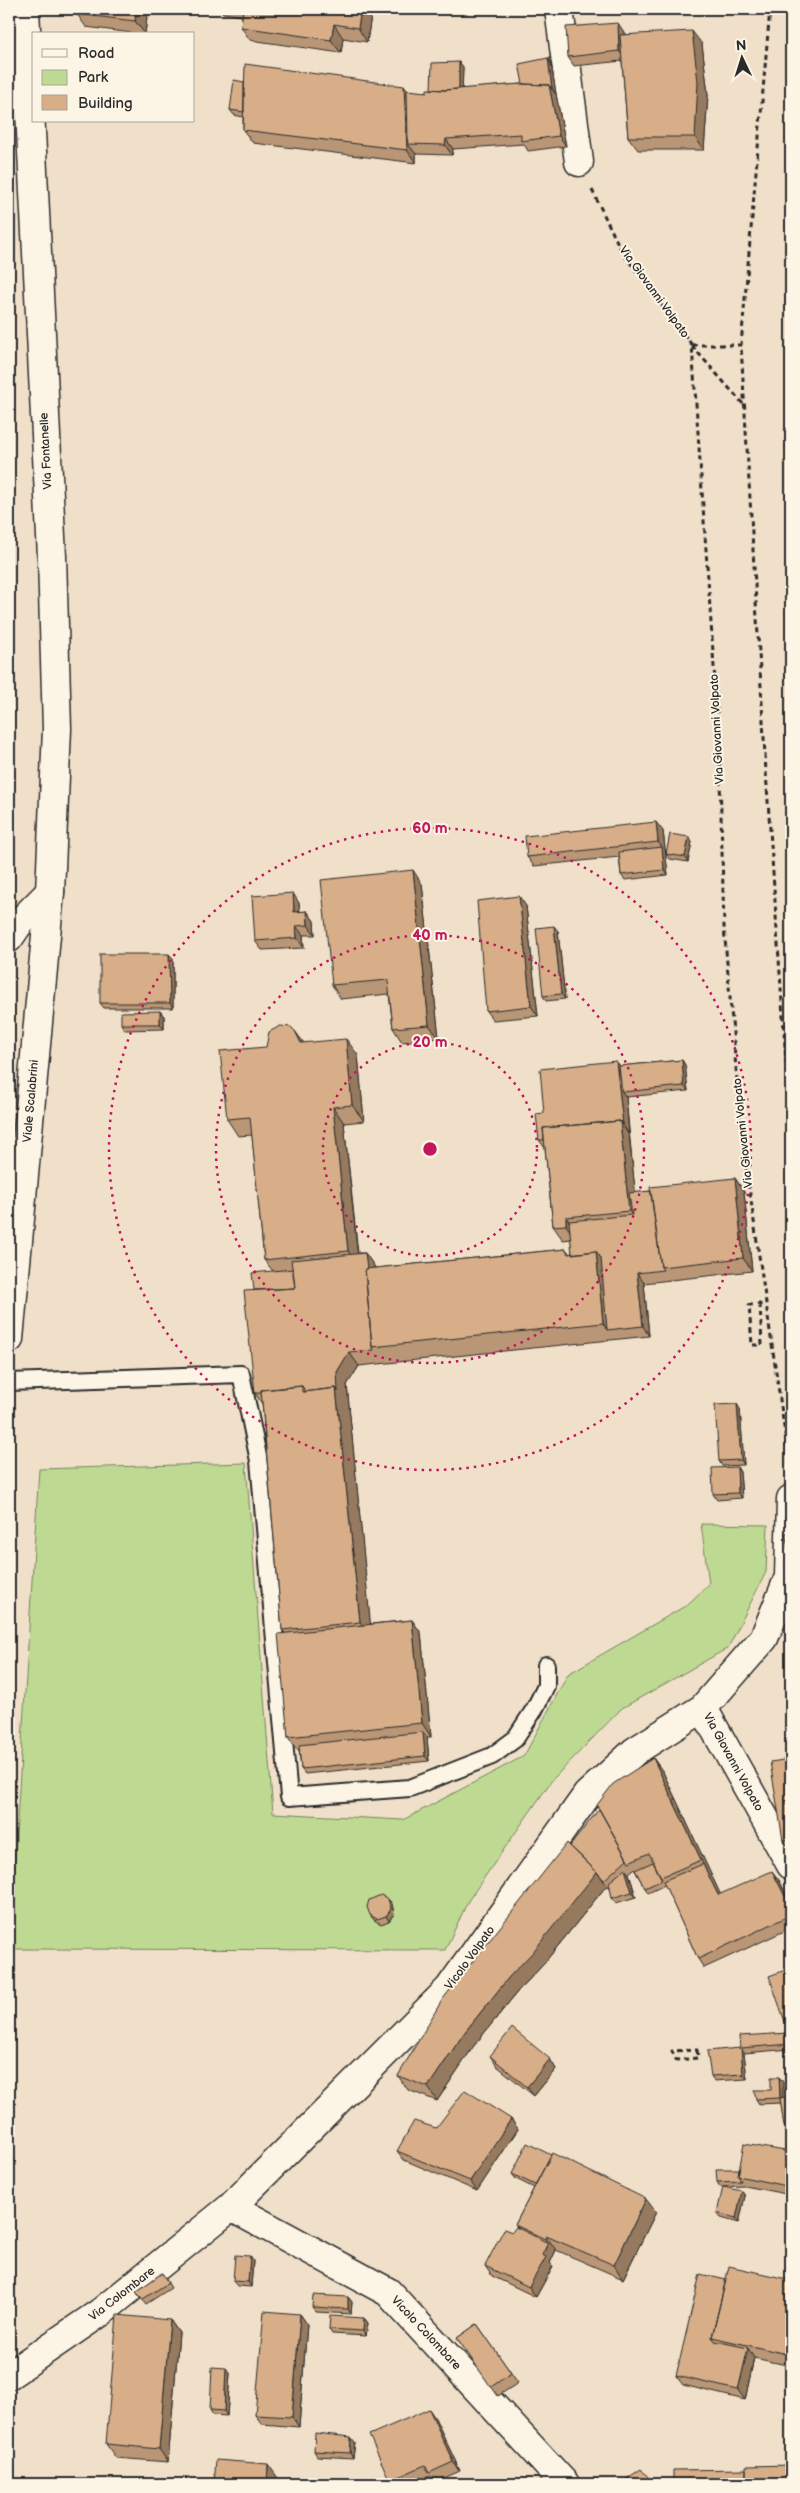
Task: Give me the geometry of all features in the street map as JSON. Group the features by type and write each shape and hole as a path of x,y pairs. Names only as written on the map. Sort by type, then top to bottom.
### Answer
{"street":[{"name":"Via Fontanelle","path":"25,9 52,556 56,701 50,892"},
{"path":"558,9 579,162"},
{"path":"9,938 20,922 50,892"},
{"name":"Viale Scalabrini","path":"9,1339 50,892"},
{"name":"Via Giovanni Volpato","path":"791,1499 790,1577 764,1638 703,1708 791,1865"},
{"name":"Vicolo Volpato","path":"231,2207 449,1988 587,1795 635,1751 703,1708"},
{"name":"Via Colombare","path":"9,2374 100,2312 231,2207"},
{"name":"Vicolo Colombare","path":"231,2207 388,2292 565,2484"}],"lane":[{"path":"9,1382 241,1374 259,1461 289,1797 410,1788 492,1756 515,1739 534,1710 546,1686 546,1665"}],"path":[{"path":"770,9 741,345 767,782 791,1132"},
{"name":"Via Giovanni Volpato","path":"579,162 622,252 692,345 719,740 726,956 742,1139 790,1470"},
{"path":"692,345 741,345"},
{"path":"692,345 745,406"},
{"path":"760,1304 762,1344 752,1345 749,1305 760,1304"},
{"path":"697,2050 698,2058 676,2060 672,2051 697,2050"}],"green space":[{"path":"246,1463 273,1813 403,1820 524,1756 568,1674 687,1605 709,1584 701,1524 768,1525 766,1572 728,1648 622,1708 552,1780 468,1901 445,1950 9,1949 39,1469"}],"building":[{"path":"77,9 137,9 135,21 77,14"},
{"path":"243,9 361,9 358,28 334,24 331,40 241,27"},
{"path":"618,23 619,51 568,57 566,27"},
{"path":"692,31 698,82 695,137 628,137 620,35"},
{"path":"548,58 552,89 549,85 523,84 519,64"},
{"path":"459,62 459,89 431,89 432,63"},
{"path":"245,64 404,86 407,150 243,130"},
{"path":"234,80 244,82 244,112 230,110"},
{"path":"521,84 549,85 559,136 521,141 521,134 446,139 445,145 408,144 407,90 427,92 427,89 444,90"},
{"path":"656,822 658,842 527,857 525,836"},
{"path":"670,834 689,837 685,857 666,854"},
{"path":"662,847 664,870 621,875 619,852"},
{"path":"413,870 429,1025 393,1028 388,980 332,985 321,880"},
{"path":"293,893 294,912 307,911 308,925 296,926 297,938 255,941 252,896"},
{"path":"519,896 531,1006 486,1011 477,901"},
{"path":"554,926 561,994 543,996 536,928"},
{"path":"100,954 169,954 170,1003 100,1003"},
{"path":"160,1011 160,1024 121,1024 121,1012"},
{"path":"280,1026 291,1027 301,1043 346,1039 352,1105 333,1107 348,1251 264,1260 250,1117 227,1119 220,1051 266,1047 269,1032"},
{"path":"682,1060 684,1086 622,1092 619,1066"},
{"path":"616,1061 623,1125 620,1121 543,1128 544,1140 539,1140 536,1114 544,1113 540,1069"},
{"path":"620,1121 629,1211 566,1217 566,1225 553,1226 543,1128"},
{"path":"735,1178 743,1258 661,1267 650,1187"},
{"path":"651,1191 661,1267 663,1270 637,1273 643,1326 607,1330 601,1258 596,1251 572,1254 569,1221 632,1215 629,1193"},
{"path":"566,1249 568,1254 596,1251 603,1323 372,1347 365,1269"},
{"path":"365,1253 372,1347 374,1350 349,1352 337,1372 338,1392 336,1388 304,1392 302,1386 261,1390 261,1393 255,1393 244,1291 295,1288 291,1260"},
{"path":"293,1269 295,1288 254,1290 252,1273"},
{"path":"302,1386 302,1392 336,1388 360,1622 282,1630 261,1390"},
{"path":"737,1404 741,1460 719,1461 715,1405"},
{"path":"737,1467 738,1493 713,1494 712,1468"},
{"path":"791,1532 791,1563 785,1533"},
{"path":"412,1620 422,1723 288,1737 278,1634"},
{"path":"423,1732 425,1756 301,1769 299,1745"},
{"path":"653,1758 701,1860 661,1877 649,1853 629,1862 597,1805 613,1784"},
{"path":"791,1759 791,1840 783,1840 770,1762"},
{"path":"599,1809 627,1859 604,1880 570,1846"},
{"path":"567,1843 597,1872 464,2033 428,2087 398,2076 442,2000"},
{"path":"653,1862 662,1880 645,1888 635,1870"},
{"path":"703,1864 718,1895 772,1871 791,1908 791,1915 698,1959 663,1881"},
{"path":"625,1869 632,1892 612,1898 609,1882"},
{"path":"381,1895 388,1899 391,1909 386,1916 377,1919 370,1915 367,1907 369,1900"},
{"path":"791,1968 791,2039 769,1976"},
{"path":"512,2028 550,2059 527,2087 490,2056"},
{"path":"789,2033 791,2044 741,2048 743,2074 711,2076 707,2051 740,2048 739,2036"},
{"path":"771,2077 779,2077 780,2098 756,2099 754,2090 771,2090"},
{"path":"465,2090 511,2119 470,2181 397,2151 414,2121 436,2128"},
{"path":"791,2096 791,2125 784,2126 780,2098"},
{"path":"527,2143 551,2155 535,2185 512,2174"},
{"path":"744,2144 791,2152 791,2187 738,2176"},
{"path":"552,2153 646,2199 614,2265 546,2236 545,2239 515,2225"},
{"path":"716,2169 739,2169 738,2176 741,2181 717,2182"},
{"path":"723,2187 742,2191 736,2218 717,2213"},
{"path":"516,2227 548,2243 542,2255 546,2257 529,2287 485,2266 504,2229 512,2232"},
{"path":"235,2255 250,2256 248,2282 233,2281"},
{"path":"729,2266 791,2280 791,2355 712,2337"},
{"path":"162,2273 168,2283 143,2299 136,2292"},
{"path":"700,2274 726,2280 712,2337 715,2341 748,2348 738,2390 676,2376"},
{"path":"313,2295 348,2297 348,2309 312,2307"},
{"path":"264,2311 300,2314 292,2417 255,2415"},
{"path":"117,2315 170,2320 159,2449 106,2444"},
{"path":"330,2316 364,2318 363,2331 329,2329"},
{"path":"477,2324 511,2373 491,2387 457,2338"},
{"path":"212,2367 226,2368 224,2411 210,2410"},
{"path":"429,2409 453,2462 429,2473 425,2465 390,2481 369,2435"},
{"path":"315,2433 351,2437 350,2453 314,2451"},
{"path":"216,2460 268,2464 267,2484 214,2484"},
{"path":"791,2465 791,2484 746,2484 746,2466"},
{"path":"641,2469 654,2484 619,2484"},
{"path":"746,2469 746,2484 673,2484 673,2470"}]}
